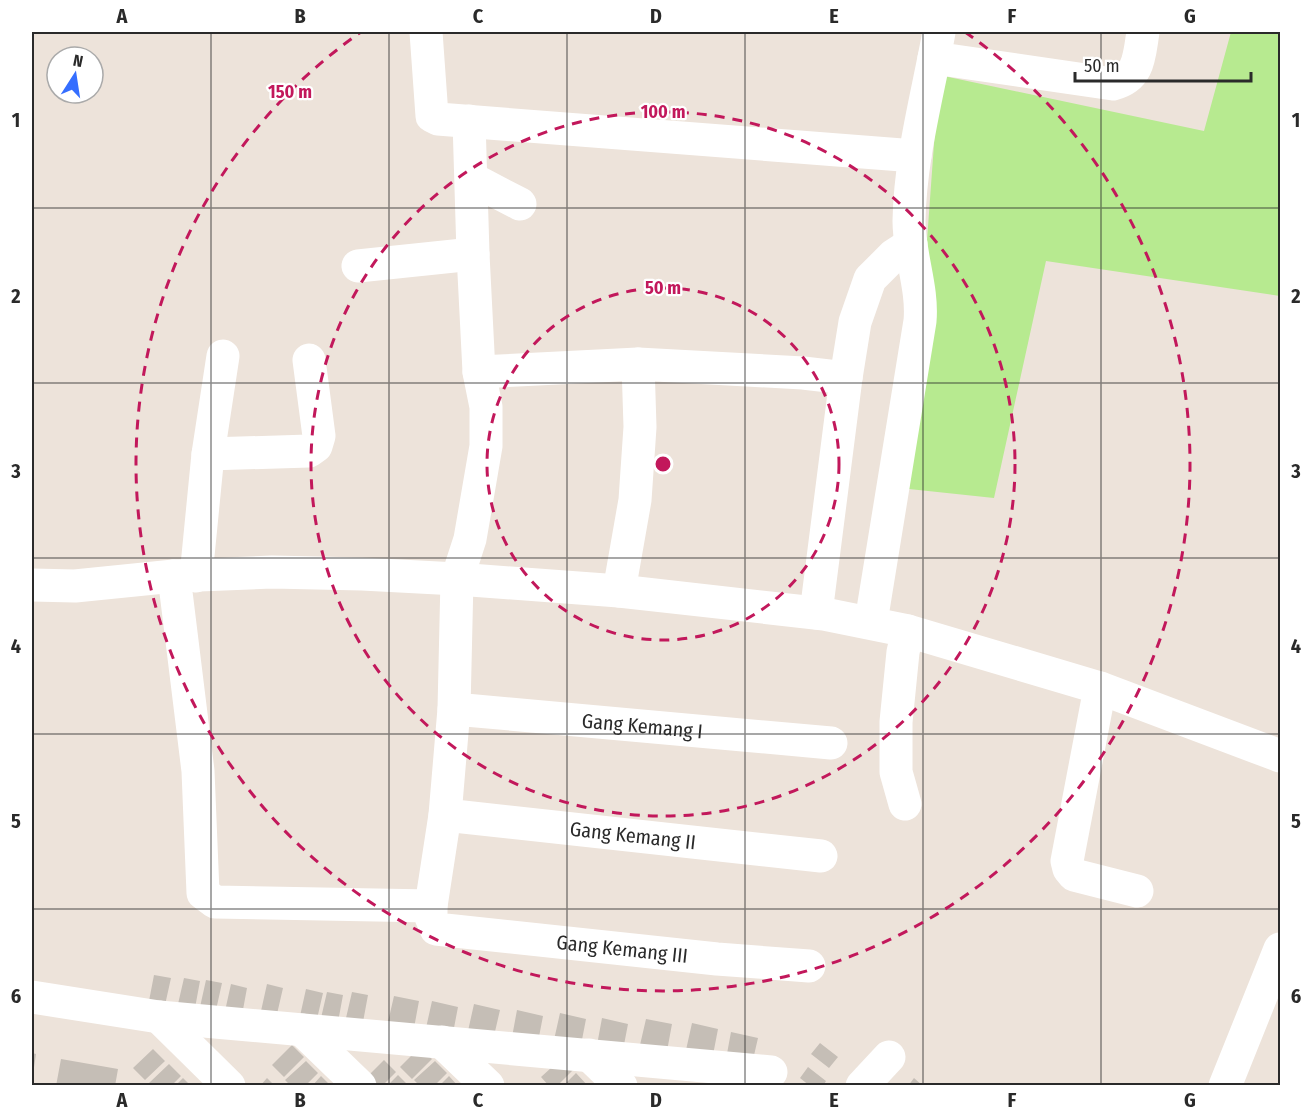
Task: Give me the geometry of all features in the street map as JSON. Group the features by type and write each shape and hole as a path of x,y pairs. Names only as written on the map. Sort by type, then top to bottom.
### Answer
{"street":[{"path":"426,32 432,116 438,119 915,156"},
{"path":"871,622 920,321 921,306 909,221 915,156 936,45 1113,84 1124,81 1132,74 1137,64 1143,32"},
{"path":"433,918 454,709 457,579 470,539 486,446 486,407 479,372 469,121"},
{"path":"472,179 520,204"},
{"path":"816,613 855,322 870,279 894,255 911,244"},
{"path":"358,266 473,254"},
{"path":"185,576 208,454 223,356"},
{"path":"208,454 309,451 316,446 319,436 309,360"},
{"path":"479,372 638,364 803,373 846,378"},
{"path":"619,591 636,490 640,427 638,364"},
{"path":"32,585 75,586 185,576 272,572 457,579 619,591 816,613 908,631 1100,688 1281,756"},
{"name":"Gang Kemang III","path":"185,576 198,771 203,893 215,902 433,918 809,966"},
{"path":"905,804 896,771 896,722 903,652 908,631"},
{"path":"1100,688 1067,861 1074,875 1137,891"},
{"name":"Gang Kemang I","path":"454,709 831,743"},
{"name":"Gang Kemang II","path":"445,815 821,855"},
{"path":"1225,1086 1270,1004 1281,949"},
{"path":"32,997 159,1017 589,1055 711,1076 771,1072"},
{"path":"159,1017 229,1086"},
{"path":"302,1030 360,1086"},
{"path":"442,1042 488,1086"},
{"path":"589,1055 621,1086"},
{"path":"862,1086 889,1057"}],"green space":[{"path":"1231,32 1280,32 1280,296 1046,261 994,498 909,489 939,75 1204,131"}],"building":[{"path":"154,975 171,978 165,1005 149,1001"},
{"path":"184,978 200,981 195,1008 178,1004"},
{"path":"206,980 222,983 216,1010 200,1007"},
{"path":"231,984 247,988 242,1015 225,1011"},
{"path":"267,984 283,988 277,1014 261,1011"},
{"path":"306,989 323,993 317,1019 300,1016"},
{"path":"327,992 343,995 338,1022 321,1018"},
{"path":"352,992 368,995 363,1022 346,1018"},
{"path":"394,996 419,1001 414,1028 388,1022"},
{"path":"432,1001 458,1007 453,1033 426,1028"},
{"path":"474,1004 500,1010 494,1036 468,1031"},
{"path":"517,1010 543,1016 538,1042 512,1037"},
{"path":"560,1013 586,1019 581,1045 554,1040"},
{"path":"602,1018 628,1024 623,1050 597,1045"},
{"path":"646,1019 672,1024 667,1051 640,1045"},
{"path":"692,1023 718,1029 713,1055 686,1050"},
{"path":"731,1032 758,1038 752,1064 726,1059"},
{"path":"820,1043 838,1057 829,1068 811,1054"},
{"path":"292,1045 304,1057 284,1077 272,1065"},
{"path":"420,1047 432,1059 412,1079 400,1067"},
{"path":"153,1049 165,1061 145,1080 133,1068"},
{"path":"32,1053 36,1054 33,1074 32,1073"},
{"path":"562,1058 573,1070 557,1086 549,1086 541,1077"},
{"path":"61,1059 118,1069 115,1086 56,1086"},
{"path":"384,1060 396,1072 382,1086 369,1086 364,1080"},
{"path":"306,1061 318,1073 305,1086 291,1086 285,1080"},
{"path":"435,1061 447,1073 434,1086 420,1086 414,1080"},
{"path":"169,1064 181,1076 171,1086 151,1086 149,1083"},
{"path":"808,1067 826,1081 823,1086 810,1086 800,1078"},
{"path":"576,1073 588,1086 563,1086"},
{"path":"398,1075 409,1086 387,1086"},
{"path":"321,1076 331,1086 312,1086"},
{"path":"449,1076 458,1086 439,1086"},
{"path":"183,1078 191,1086 175,1086"},
{"path":"267,1078 275,1086 260,1086"},
{"path":"914,1078 923,1086 908,1086"}]}
